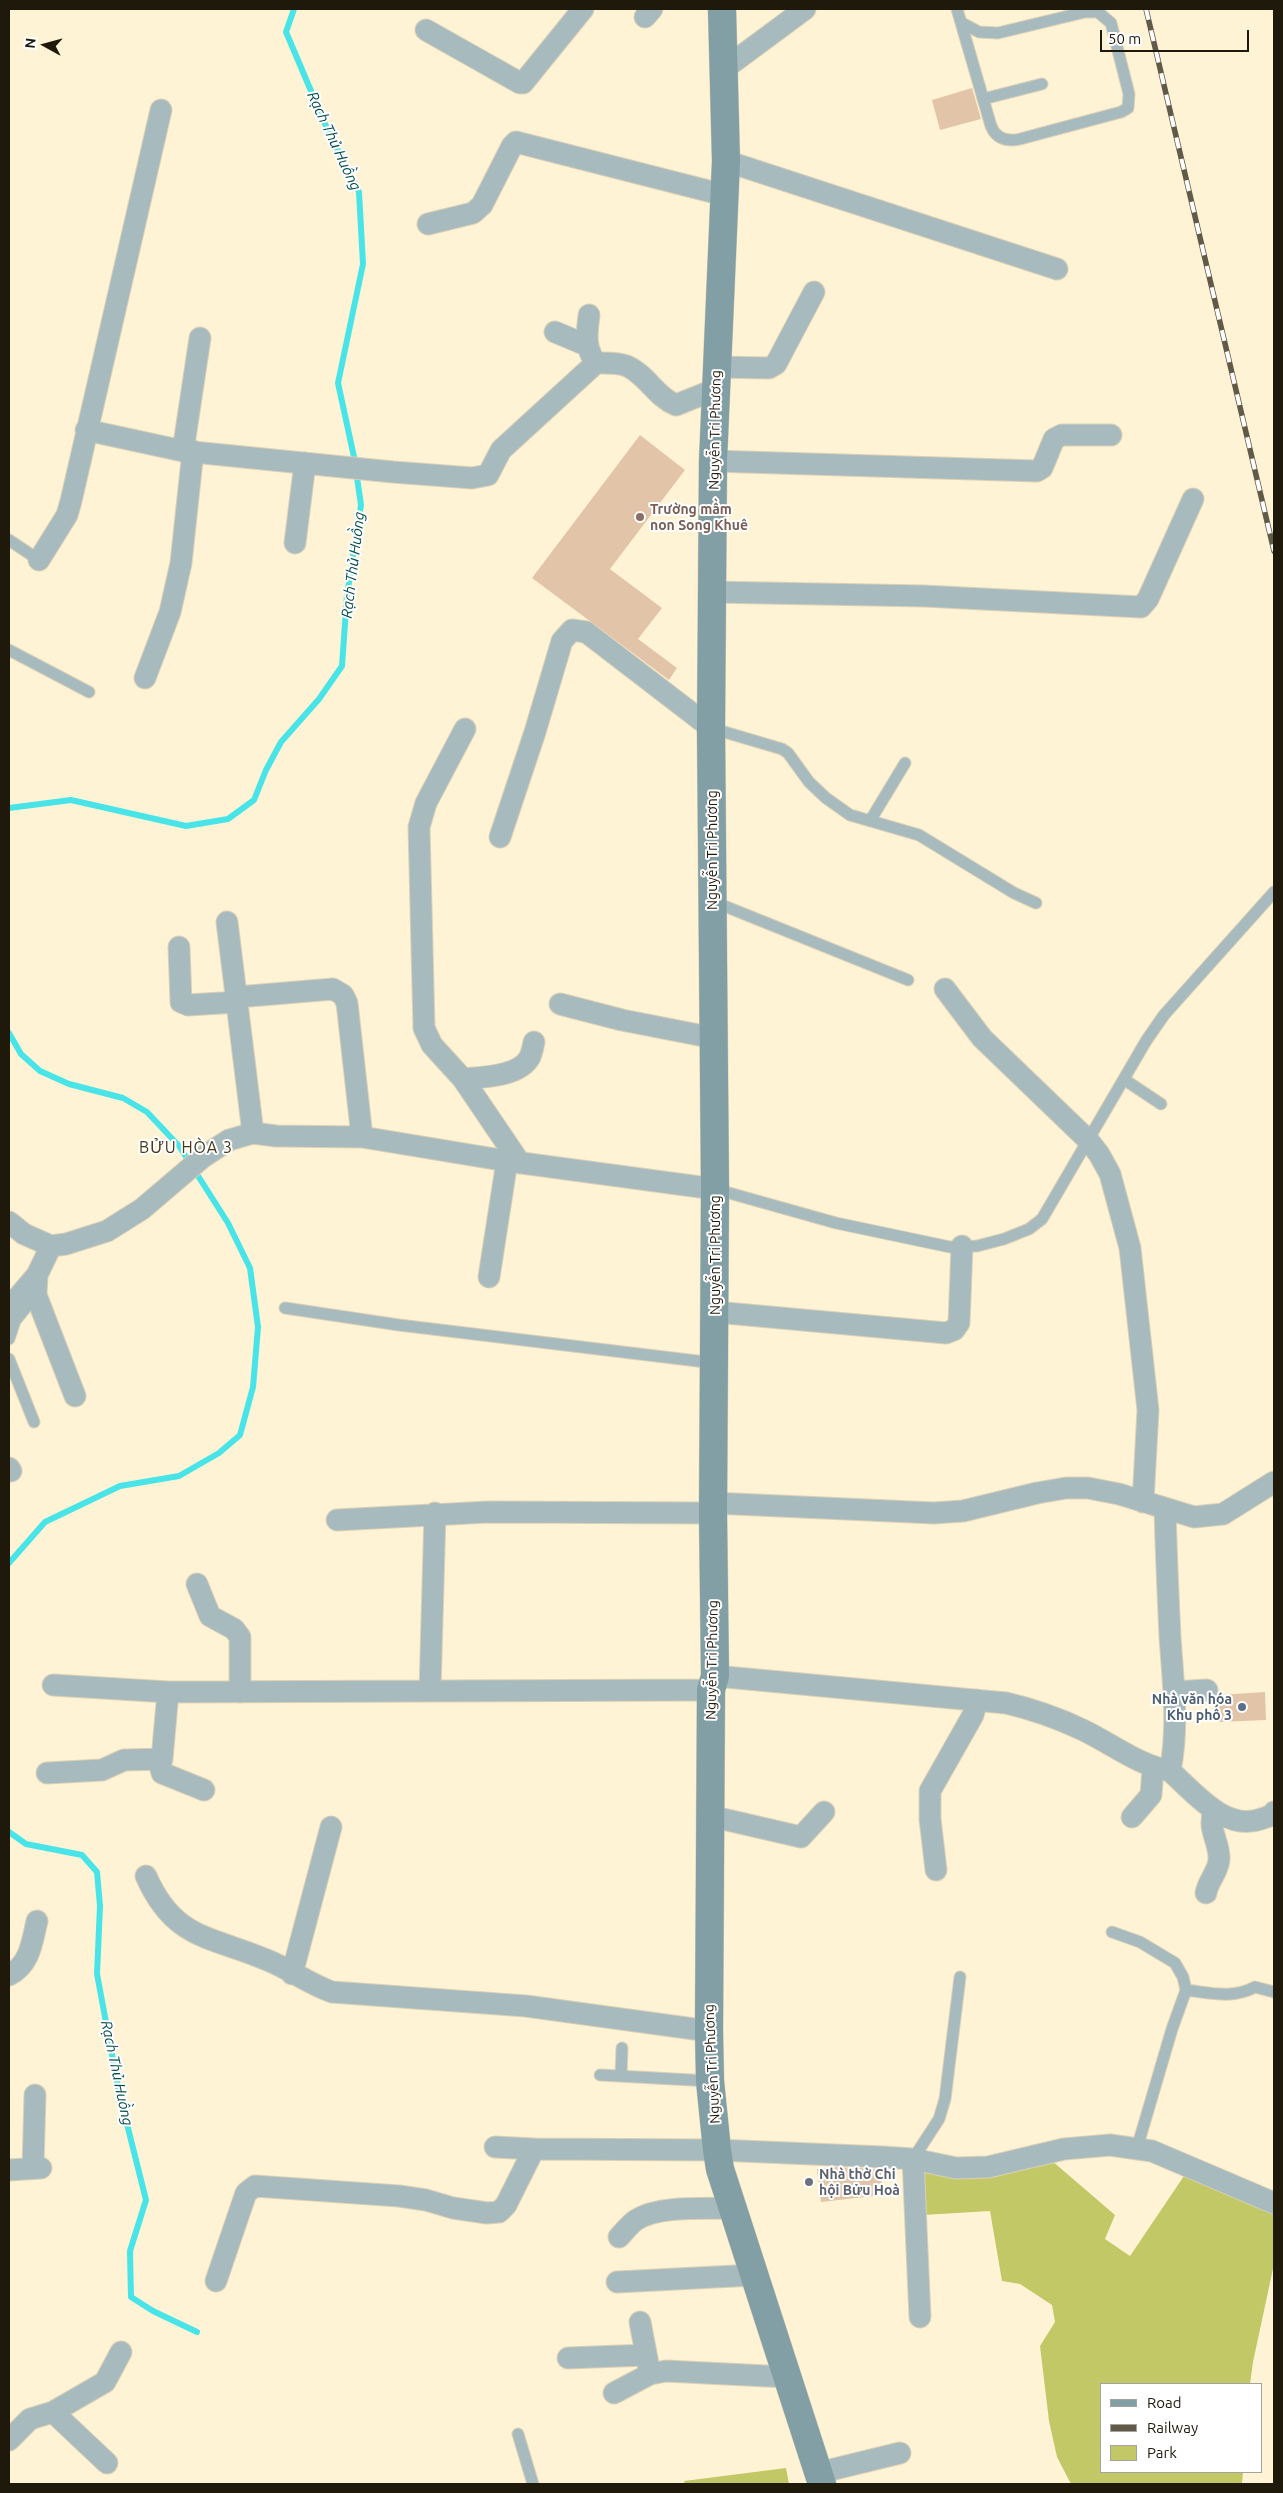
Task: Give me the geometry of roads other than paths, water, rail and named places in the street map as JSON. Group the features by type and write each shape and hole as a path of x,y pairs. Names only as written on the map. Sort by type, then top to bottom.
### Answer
{"main road":[{"name":"Nguyễn Tri Phương","path":"722,9 726,161 713,461 711,728 715,1312 713,1683 710,1816 710,2081 720,2169 820,2479"}],"street":[{"path":"426,30 523,83 583,9"},
{"path":"724,69 805,9"},
{"path":"38,560 67,515 161,110"},
{"path":"428,224 473,213 482,205 512,146 516,142 724,195"},
{"path":"726,161 1057,269"},
{"path":"555,332 591,354 629,367 641,376 652,389 676,405 716,378 769,368 776,364 814,292"},
{"path":"86,430 188,451 393,472 472,478 488,476 501,450 591,354 589,315"},
{"path":"145,678 170,612 181,563 188,451 200,338"},
{"path":"713,461 1037,471 1042,468 1054,439 1062,436 1111,435"},
{"path":"295,543 305,463"},
{"path":"712,592 924,596 1141,607 1148,599 1193,499"},
{"path":"500,837 532,741 562,641 572,630 586,632 711,728"},
{"path":"465,729 426,803 419,827 424,1028 432,1044 463,1079 513,1162 490,1277"},
{"path":"227,922 238,999 253,1133"},
{"path":"179,947 181,1002 188,1005 333,989 342,995 347,1003 362,1137"},
{"path":"945,989 982,1038 1088,1140 1099,1154 1110,1174 1130,1248 1148,1410 1143,1502"},
{"path":"560,1004 622,1020 714,1038"},
{"path":"463,1079 499,1074 520,1067 529,1058 534,1042"},
{"path":"9,1222 24,1234 51,1246 66,1244 107,1231 142,1209 203,1157 228,1140 253,1133 276,1136 362,1137 513,1162 715,1189"},
{"path":"9,1308 36,1285 51,1246"},
{"path":"715,1312 946,1333 954,1330 959,1323 962,1246"},
{"path":"36,1285 75,1396"},
{"path":"336,1520 435,1514 713,1508 934,1513 963,1511 1066,1488 1088,1488 1119,1494 1194,1517 1223,1514 1274,1482"},
{"path":"1132,1817 1151,1795 1161,1769 1174,1750 1174,1692 1167,1580 1165,1508"},
{"path":"430,1691 435,1514"},
{"path":"196,1584 210,1616 234,1629 240,1637 240,1692"},
{"path":"53,1685 168,1692 240,1692 430,1691 713,1683 977,1700 1025,1707 1082,1730 1161,1769 1214,1810 1236,1820 1252,1822 1272,1815 1274,1812"},
{"path":"1174,1692 1207,1690"},
{"path":"168,1692 160,1766 162,1773 204,1790"},
{"path":"936,1870 929,1804 930,1791 973,1715 977,1700"},
{"path":"47,1773 102,1770 124,1760 162,1759"},
{"path":"1206,1893 1219,1858 1211,1827 1214,1810"},
{"path":"710,1816 801,1836 824,1812"},
{"path":"292,1974 331,1827"},
{"path":"146,1876 156,1900 182,1925 194,1933 268,1960 314,1986 332,1992 526,2006 709,2031"},
{"path":"9,1975 22,1966 28,1955 37,1921"},
{"path":"9,2170 37,2168 35,2095"},
{"path":"495,2146 534,2149 717,2150 913,2159 956,2168 988,2167 1064,2149 1110,2145 1152,2152 1274,2203"},
{"path":"216,2281 246,2193 255,2186 400,2196 426,2200 454,2208 487,2213 499,2212 506,2205 534,2149"},
{"path":"913,2159 920,2318"},
{"path":"619,2237 635,2220 651,2214 673,2210 733,2208"},
{"path":"616,2282 754,2275"},
{"path":"640,2322 648,2364"},
{"path":"9,2440 30,2419 53,2412 105,2382 116,2365 121,2352"},
{"path":"568,2358 648,2364 666,2371 787,2377"},
{"path":"614,2393 648,2364"},
{"path":"53,2412 107,2462"},
{"path":"820,2479 900,2453"}],"lane":[{"path":"957,9 994,133 1001,138 1014,141 1121,112 1128,108 1130,99 1111,23 1098,12 1085,12 998,33 979,32 962,23"},
{"path":"984,99 1042,84"},
{"path":"9,540 38,560"},
{"path":"9,650 89,692"},
{"path":"711,728 782,749 788,753 809,782 826,798 850,815 919,835 1014,893 1036,902"},
{"path":"870,821 905,763"},
{"path":"715,1189 845,1225 927,1243 977,1246 1004,1239 1029,1229 1042,1219 1164,1015 1274,892"},
{"path":"712,901 908,980"},
{"path":"1124,1080 1161,1104"},
{"path":"9,1339 15,1321 36,1285"},
{"path":"285,1308 399,1325 714,1363"},
{"path":"9,1359 34,1422"},
{"path":"1112,1932 1140,1942 1175,1963 1183,1977 1186,1990 1172,2029 1137,2148"},
{"path":"913,2159 938,2119 945,2099 960,1977"},
{"path":"1186,1990 1225,1996 1244,1993 1255,1987 1274,1992"},
{"path":"621,2076 622,2048"},
{"path":"600,2075 710,2081"},
{"path":"518,2434 533,2484"}],"waterway":[{"name":"Rạch Thủ Huồng","path":"9,808 71,800 186,826 228,819 254,800 266,770 281,742 319,699 342,666 347,595 361,505 354,457 338,383 363,264 359,192 325,124 286,32 294,9"},
{"name":"Rạch Thủ Huồng","path":"9,1033 21,1054 40,1071 69,1084 123,1098 147,1112 179,1146 228,1223 250,1268 258,1327 253,1387 240,1435 219,1453 179,1476 120,1486 45,1522 9,1563"},
{"name":"Rạch Thủ Huồng","path":"9,1832 26,1844 82,1855 97,1872 100,1906 97,1974 119,2092 146,2200 130,2251 131,2297 153,2311 197,2332"}],"railway":[{"path":"1146,9 1274,551"}],"place":[{"name":"Trường mầm non Song Khuê","path":"640,517"},
{"name":"Nhà văn hóa Khu phố 3","path":"1242,1707"},
{"name":"Nhà thờ Chi hội Bửu Hoà","path":"809,2182"}],"district":[{"name":"BỬU HÒA 3","path":"186,1148"}]}
